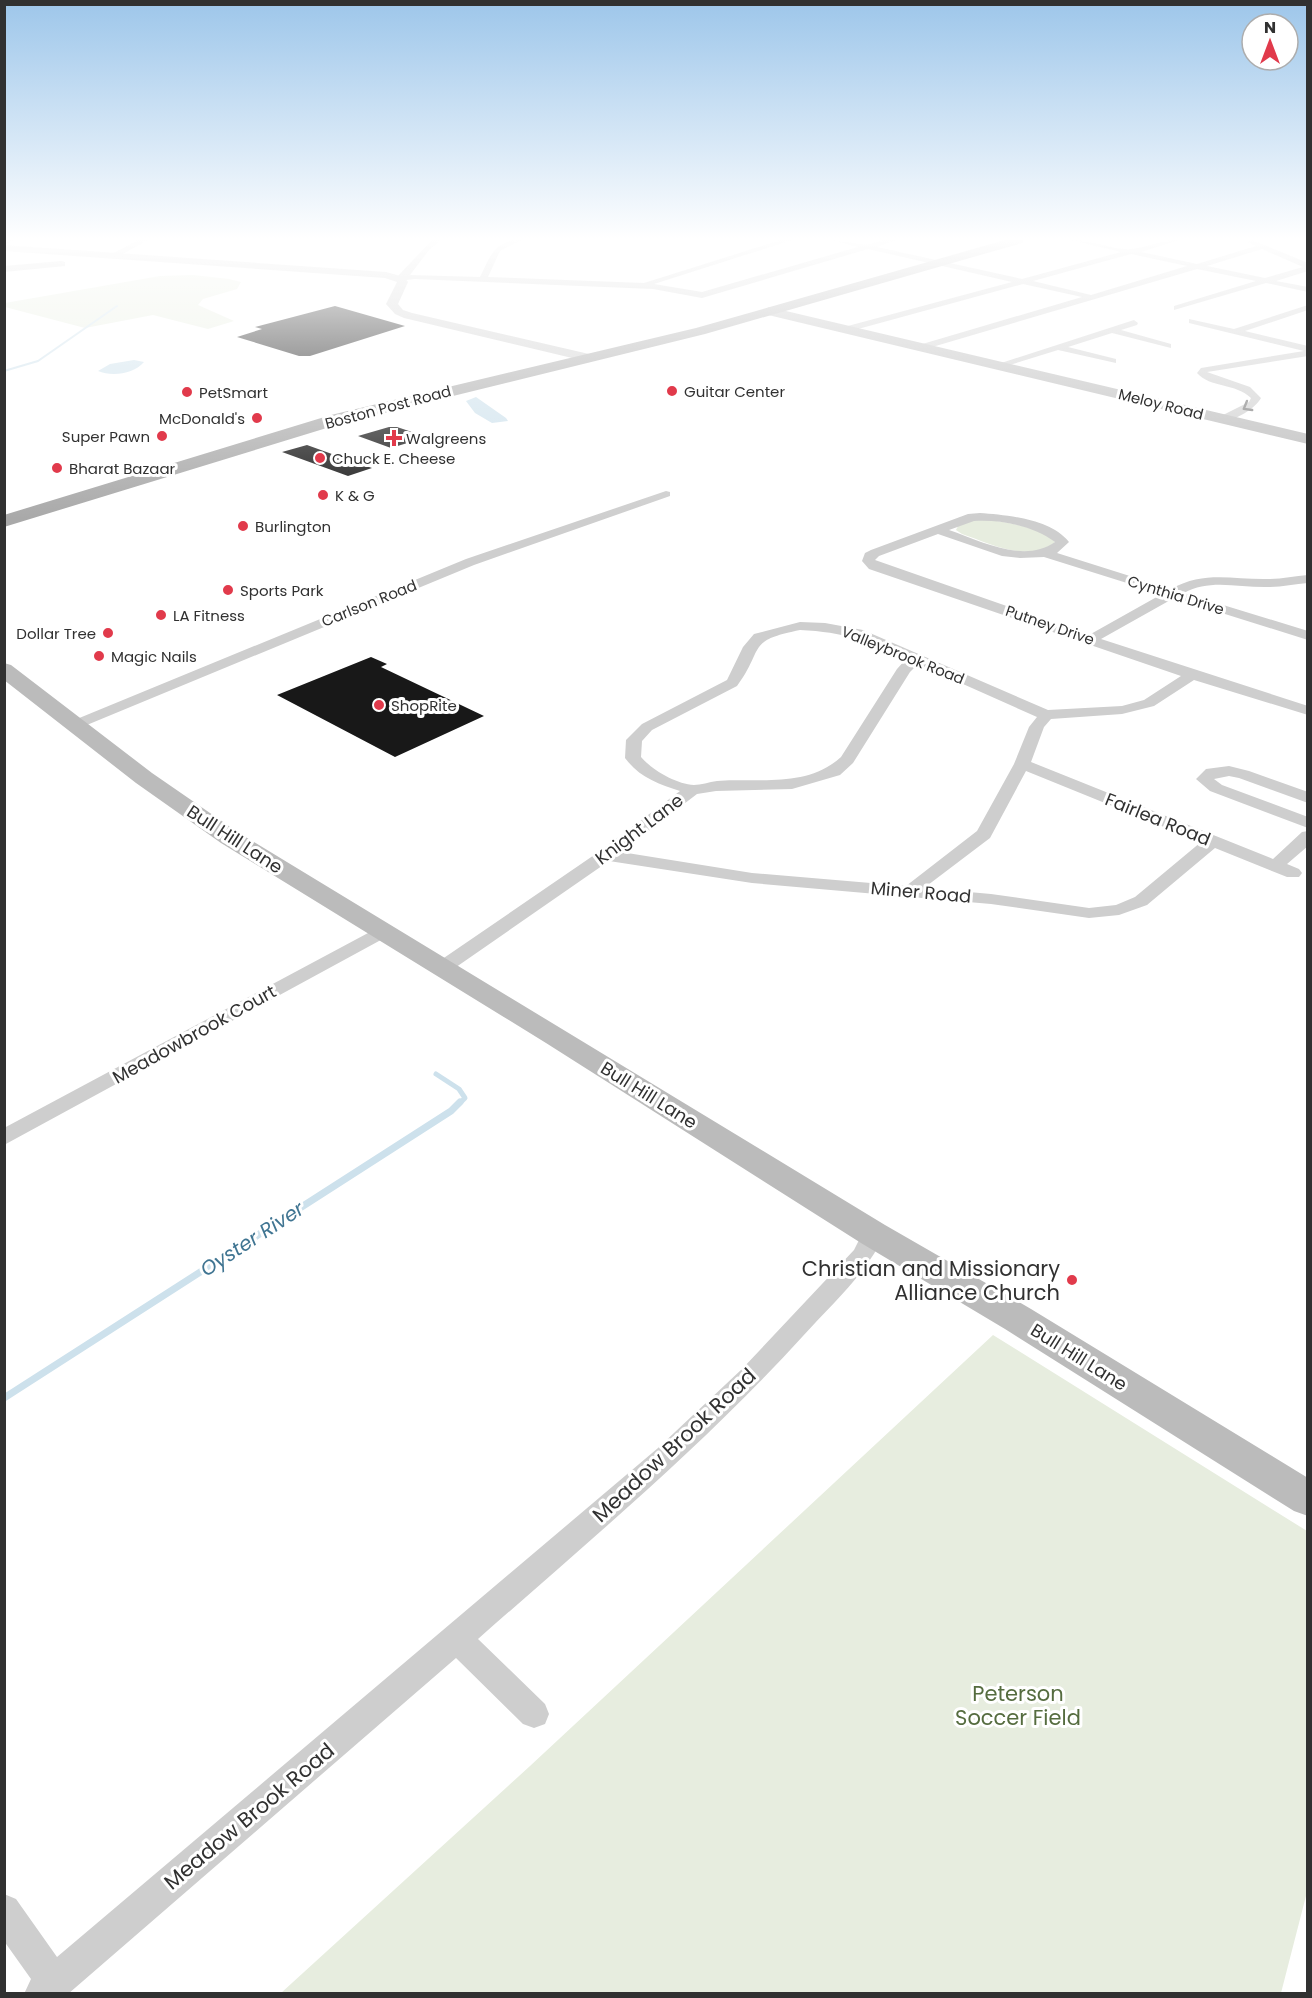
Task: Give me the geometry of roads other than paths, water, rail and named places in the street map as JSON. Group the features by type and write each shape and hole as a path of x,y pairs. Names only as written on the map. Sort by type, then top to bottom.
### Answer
{"main road":[{"name":"Boston Post Road","path":"4,521 337,419 695,333"},
{"name":"Meloy Road","path":"865,333 1308,440"},
{"name":"Bull Hill Lane","path":"4,669 144,778 230,838 873,1234 1018,1319 1308,1499"}],"street":[{"path":"478,333 589,358"},
{"path":"922,347 968,333"},
{"path":"1000,365 1101,333"},
{"path":"1123,333 1168,346"},
{"path":"1240,333 1308,351"},
{"path":"1058,347 1113,361"},
{"path":"1223,419 1253,404 1256,398 1244,388 1205,376 1202,373 1204,370 1308,351"},
{"name":"Carlson Road","path":"77,724 470,562 666,494"},
{"path":"938,530 977,516 996,517 1062,538 1062,544 1045,554"},
{"name":"Cynthia Drive","path":"938,530 1014,554 1030,556 1045,554 1308,636"},
{"name":"Putney Drive","path":"938,530 875,553 869,556 868,561 874,566 1192,675 1308,711"},
{"path":"1092,639 1191,583 1199,581 1269,583 1308,579"},
{"name":"Valleybrook Road","path":"692,790 662,779 642,768 633,758 634,740 648,726 732,683 750,647 759,637 786,628 825,627 858,633 1046,715"},
{"name":"Knight Lane","path":"442,968 606,855 692,790 716,786 792,784 834,772 847,760 904,669 915,659"},
{"path":"911,891 984,834 1022,764 1037,727 1046,715 1122,710 1149,703 1192,675"},
{"name":"Fairlea Road","path":"1022,764 1293,873"},
{"path":"1308,798 1230,771 1212,772 1204,779 1216,788 1308,823"},
{"path":"1275,866 1308,836"},
{"name":"Miner Road","path":"606,855 752,878 911,891 991,899 1060,910 1105,913 1141,901 1212,841"},
{"name":"Meadowbrook Court","path":"4,1138 383,931"},
{"name":"Meadow Brook Road","path":"48,1988 457,1639 667,1456 752,1376 863,1255 873,1234"},
{"path":"457,1639 534,1714"},
{"path":"4,1911 48,1988"}],"water":[{"path":"134,360 144,362 129,372 110,374 98,371 110,364"},
{"path":"476,397 508,421 492,423 475,413 466,401"}],"waterway":[{"path":"4,371 38,361 78,333"},
{"name":"Oyster River","path":"436,1074 459,1089 465,1098 459,1104"},
{"name":"Oyster River","path":"4,1398 451,1111 460,1102"}],"place":[{"name":"Guitar Center","path":"672,391"},
{"name":"PetSmart","path":"187,392"},
{"name":"McDonald's","path":"257,418"},
{"name":"Super Pawn","path":"162,436"},
{"name":"Walgreens","path":"394,438"},
{"name":"Chuck E. Cheese","path":"320,458"},
{"name":"Bharat Bazaar","path":"57,468"},
{"name":"K & G","path":"323,495"},
{"name":"Burlington","path":"243,526"},
{"name":"Sports Park","path":"228,590"},
{"name":"LA Fitness","path":"161,615"},
{"name":"Dollar Tree","path":"108,633"},
{"name":"Magic Nails","path":"99,656"},
{"name":"ShopRite","path":"379,705"},
{"name":"Christian and Missionary Alliance Church","path":"1072,1280"}],"park label":[{"name":"Peterson Soccer Field","path":"1018,1705"}]}
